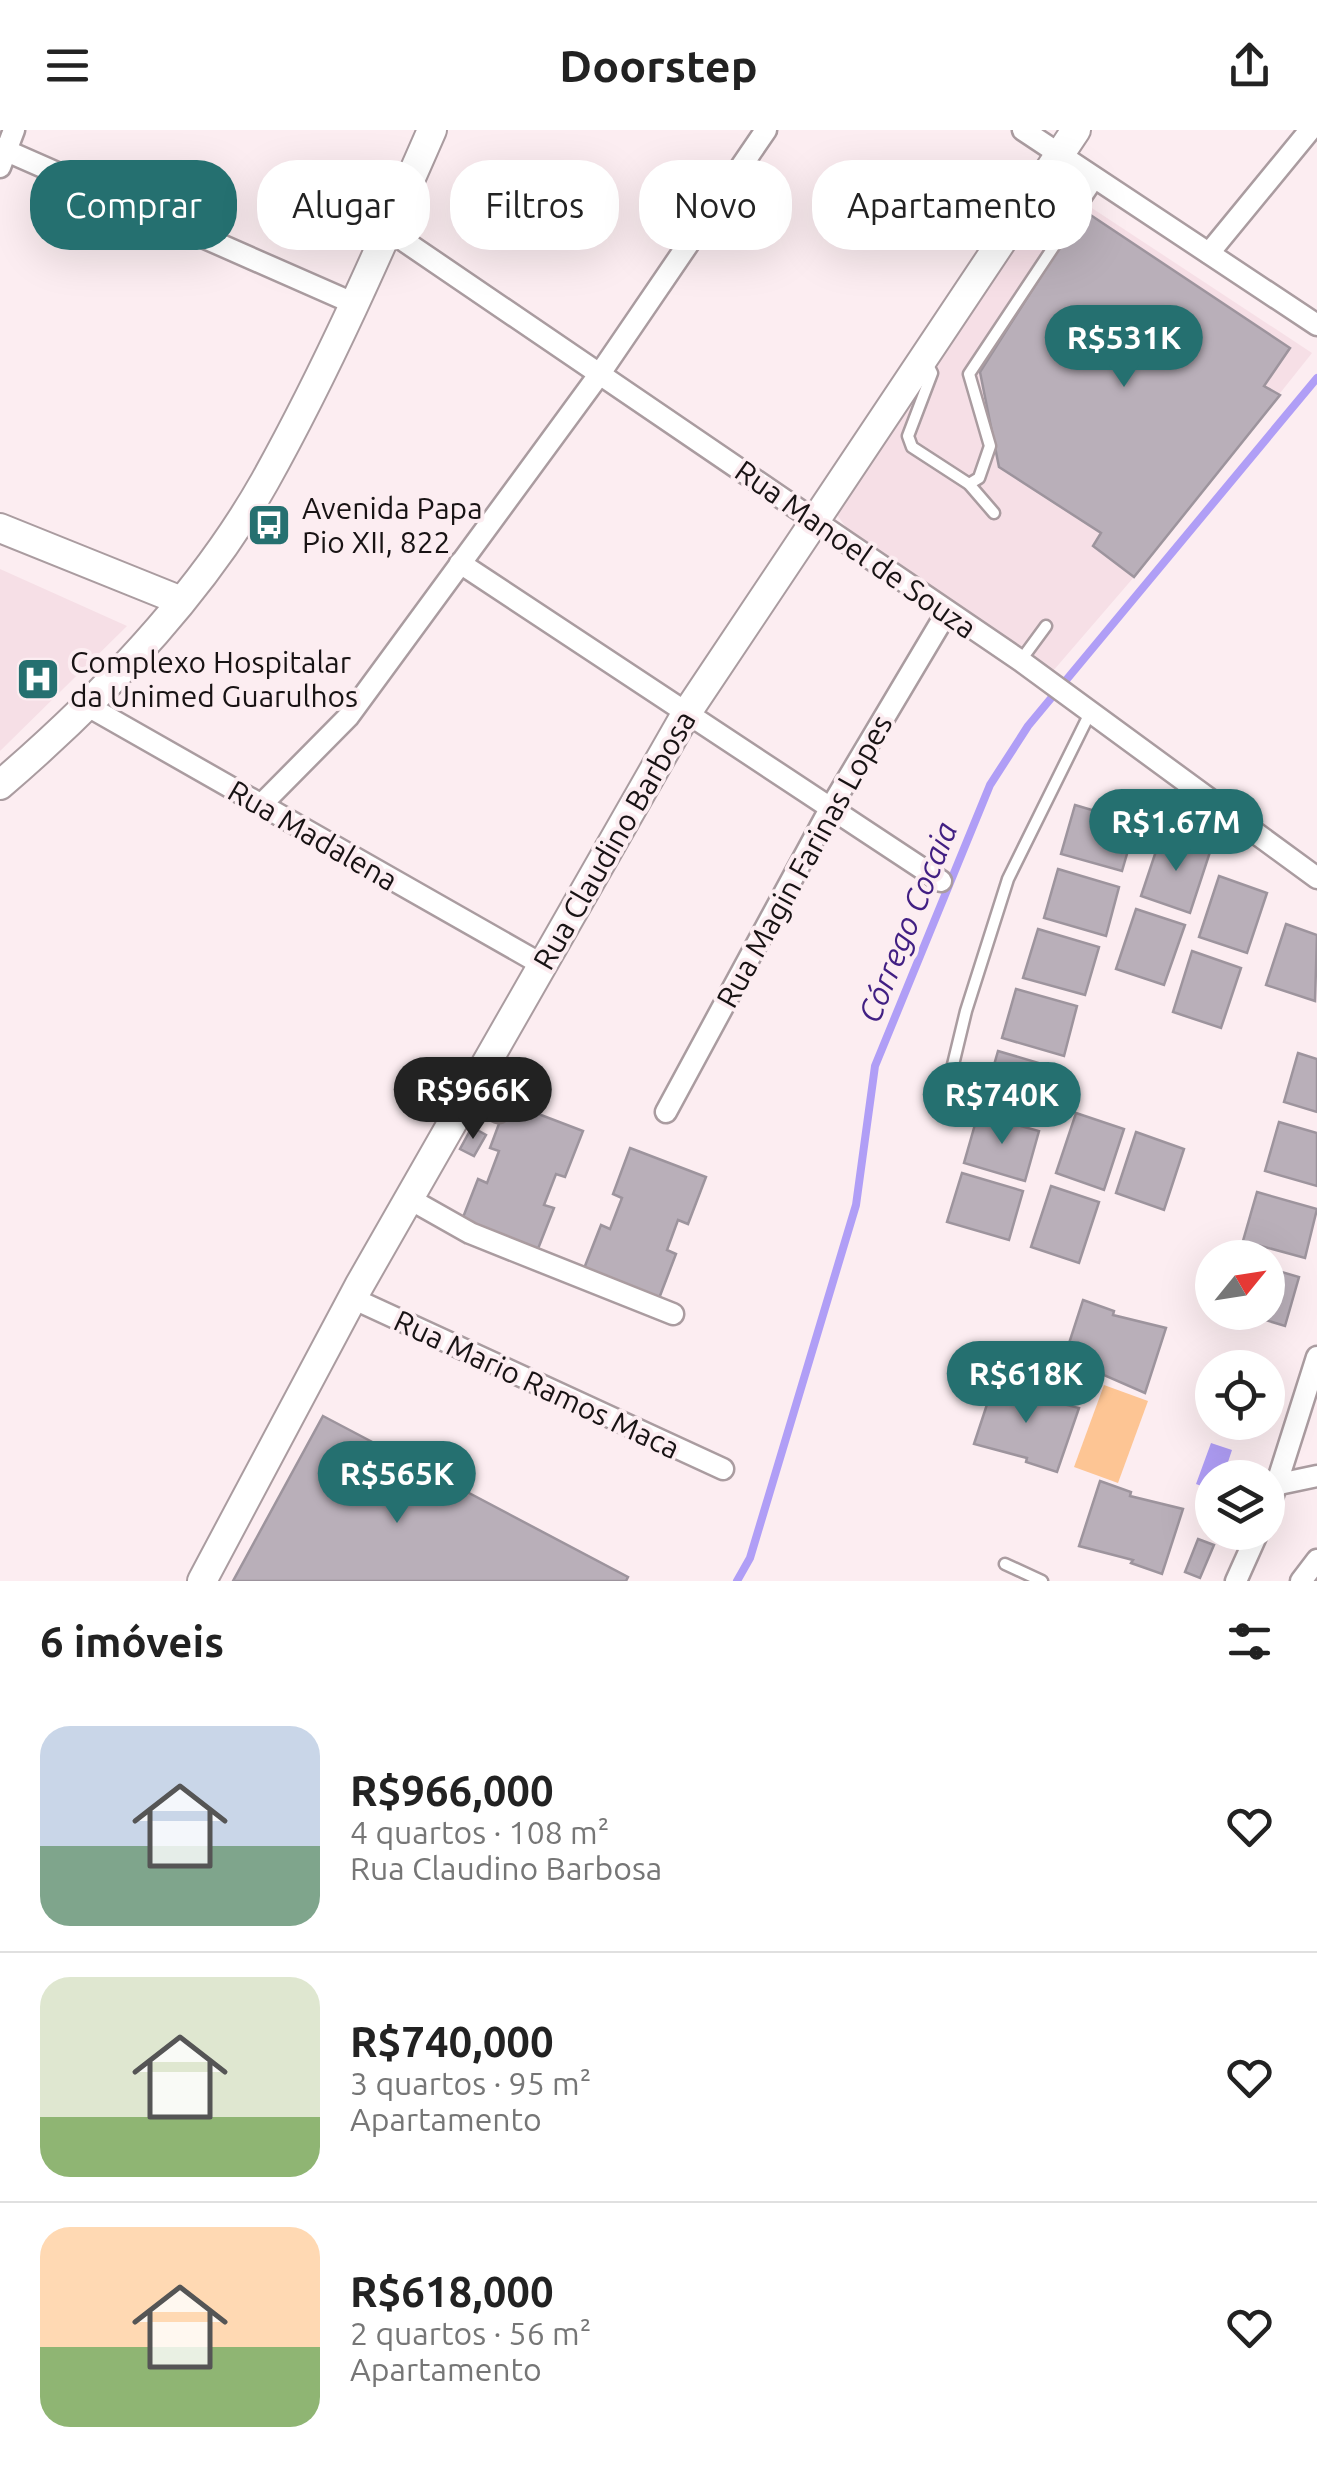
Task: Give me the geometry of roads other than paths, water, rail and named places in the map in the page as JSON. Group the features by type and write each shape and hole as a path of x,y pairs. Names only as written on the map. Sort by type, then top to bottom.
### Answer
{"street":[{"path":"14,130 2,155 355,304"},
{"path":"419,160 432,130"},
{"path":"261,805 348,718 601,372 766,130"},
{"path":"1022,130 1316,322"},
{"name":"Rua Claudino Barbosa","path":"202,1581 352,1298 686,714 1076,130"},
{"path":"1209,253 1310,130"},
{"path":"0,785 86,705 179,600 264,484 379,250"},
{"name":"Rua Manoel de Souza","path":"418,250 1021,661 1317,878"},
{"path":"0,528 179,600"},
{"path":"460,563 941,881"},
{"name":"Rua Magin Farinas Lopes","path":"666,1112 831,806 947,612"},
{"name":"Rua Madalena","path":"86,705 541,964"},
{"path":"466,1097 500,1112"},
{"path":"408,1198 470,1234 673,1314"},
{"name":"Rua Mario Ramos Maca","path":"352,1298 722,1469"},
{"path":"1285,1467 1317,1357"},
{"path":"1285,1483 1317,1476"},
{"path":"1236,1581 1250,1550"},
{"path":"1302,1581 1317,1560"}],"lane":[{"path":"969,484 979,478 990,446 969,374 1098,180"},
{"path":"923,356 932,374 908,436 912,447 969,484 994,513"},
{"path":"1021,661 1046,626"},
{"path":"942,1106 966,1011 1008,879 1086,710"},
{"path":"1005,1564 1042,1581"}],"waterway":[{"name":"Córrego Cocaia","path":"737,1581 750,1558 856,1205 875,1066 990,785 1028,726 1317,378"}],"place":[{"name":"Avenida Papa Pio XII, 822","path":"269,525"},
{"name":"Complexo Hospitalar da Unimed Guarulhos","path":"38,679"}]}
